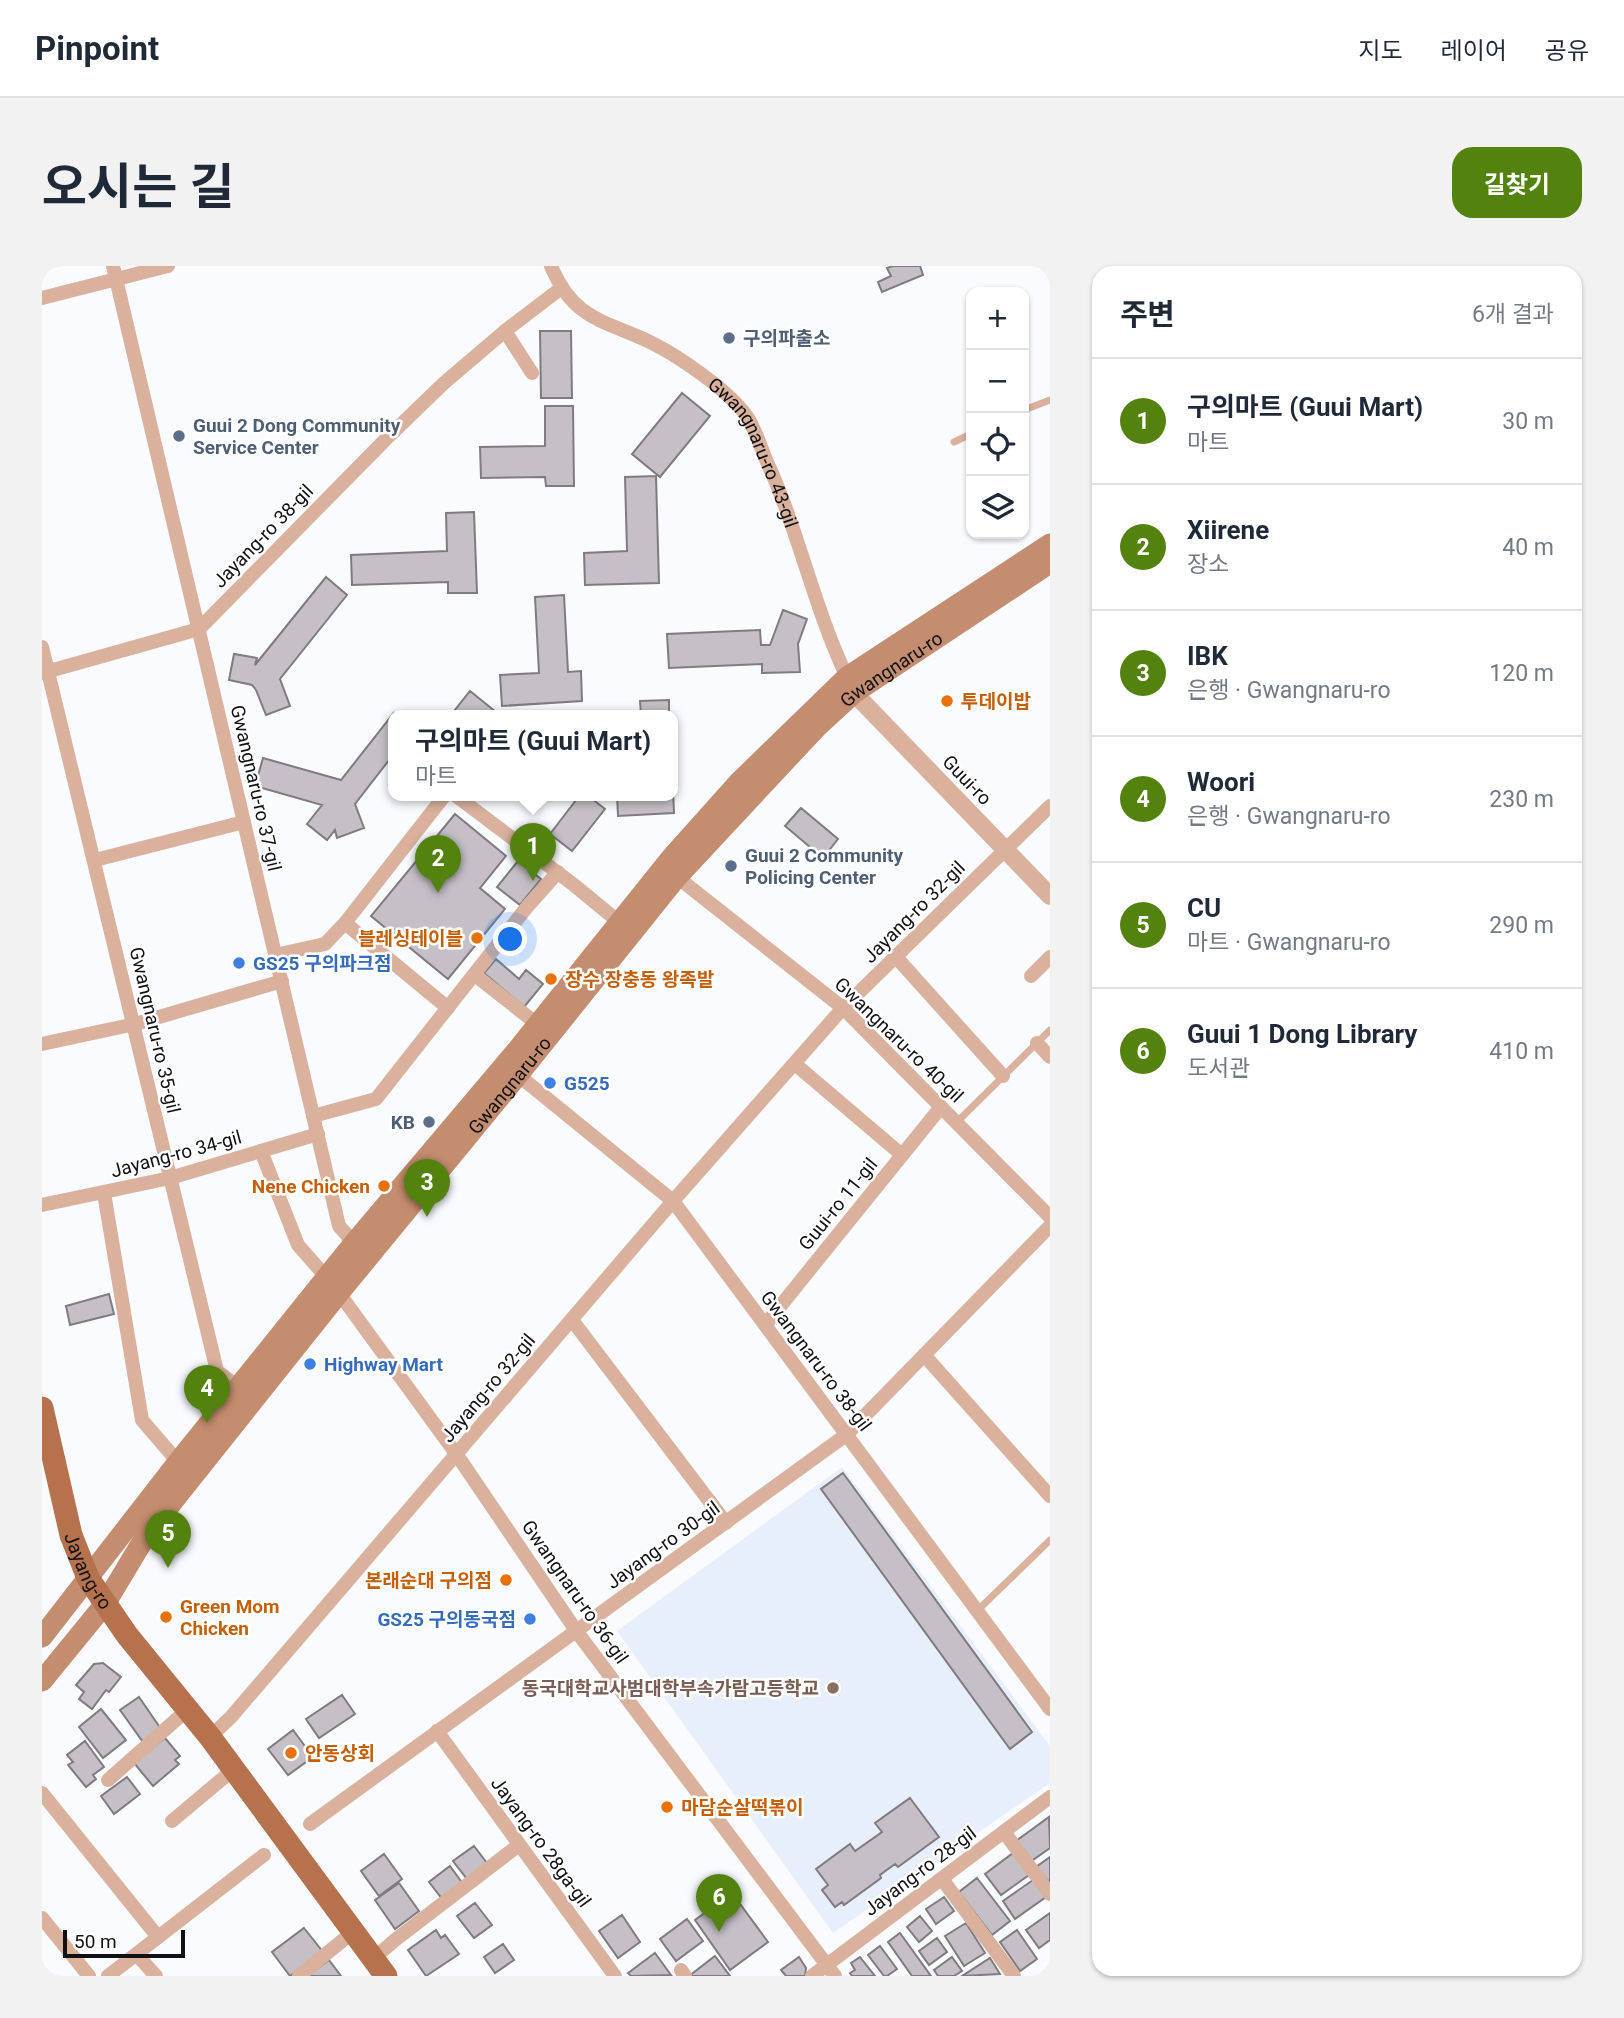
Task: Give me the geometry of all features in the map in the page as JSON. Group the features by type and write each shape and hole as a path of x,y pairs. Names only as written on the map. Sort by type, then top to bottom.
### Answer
{"main road":[{"name":"Gwangnaru-ro","path":"42,1681 105,1604 147,1534 333,1285 354,1243 671,858 739,782 850,685 1050,559"},
{"name":"Gwangnaru-ro","path":"42,1637 238,1387 333,1285 518,1075 677,877 791,755 850,685"},
{"name":"Jayang-ro","path":"42,1408 71,1535 88,1578 105,1604 234,1769 379,1968"}],"street":[{"path":"42,298 115,272 168,266"},
{"path":"551,266 560,289"},
{"name":"Gwangnaru-ro 37-gil","path":"115,272 339,1226 354,1243"},
{"name":"Jayang-ro 38-gil","path":"45,672 199,629 386,439 505,331 560,289"},
{"name":"Gwangnaru-ro 43-gil","path":"560,289 584,312 681,360 723,392 748,418 780,490 813,592 850,685"},
{"path":"505,331 532,373"},
{"name":"Gwangnaru-ro 35-gil","path":"42,647 45,672 135,1024 217,1371 238,1387"},
{"name":"Guui-ro","path":"850,685 1004,849 1048,889"},
{"path":"275,955 326,944 441,801"},
{"path":"462,801 558,872 619,922"},
{"name":"Jayang-ro 32-gil","path":"210,1737 240,1707 673,1201 843,1008 1050,806"},
{"path":"94,860 244,821"},
{"path":"313,1115 376,1098 527,907 558,872"},
{"name":"Gwangnaru-ro 40-gil","path":"677,877 843,1008 1050,1217"},
{"path":"345,923 449,1008"},
{"path":"896,957 1003,1076"},
{"path":"1031,976 1050,957"},
{"name":"Gwangnaru-ro","path":"475,975 537,1024"},
{"path":"42,1044 135,1024 282,981"},
{"path":"1037,1043 1050,1057"},
{"path":"795,1063 902,1155"},
{"name":"Gwangnaru-ro 38-gil","path":"518,1075 673,1201 944,1564 976,1612 1049,1705"},
{"name":"Guui-ro 11-gil","path":"765,1325 942,1107"},
{"name":"Jayang-ro 34-gil","path":"42,1205 170,1178 318,1134"},
{"path":"261,1151 298,1245 333,1285"},
{"path":"104,1193 142,1420 178,1462"},
{"name":"Jayang-ro 30-gil","path":"310,1824 846,1436 1050,1226"},
{"name":"Gwangnaru-ro 36-gil","path":"333,1285 457,1455 577,1632 831,1970"},
{"path":"572,1320 726,1523"},
{"path":"924,1355 1050,1496"},
{"path":"108,1780 187,1710"},
{"name":"Jayang-ro 28ga-gil","path":"437,1731 615,1976"},
{"path":"172,1821 234,1769"},
{"path":"42,1793 158,1937"},
{"name":"Jayang-ro 28-gil","path":"812,1976 831,1970 942,1879 1050,1797"},
{"path":"1004,1832 1050,1894"},
{"name":"Jayang-ro","path":"379,1968 395,1940 519,1845"},
{"path":"108,1976 264,1855"},
{"path":"942,1879 1014,1976"},
{"path":"42,1918 89,1976"},
{"path":"299,1976 353,1932"},
{"path":"137,1955 156,1976"}],"lane":[{"path":"1029,408 1050,400"},
{"path":"954,442 966,437"},
{"path":"957,1122 1050,1030"},
{"path":"976,1612 1050,1540"}],"shaded area":[{"name":"동국대학교사범대학부속가람고등학교","path":"842,1467 1050,1746 1050,1783 833,1933 617,1631"}],"building":[{"path":"920,266 923,275 882,292 878,282 891,276 887,268"},
{"path":"540,331 571,331 572,398 541,398"},
{"path":"682,393 710,416 660,477 632,454"},
{"path":"545,406 573,406 574,486 546,486 545,477 481,478 480,447 545,446"},
{"path":"656,476 659,583 585,585 584,553 627,551 625,477"},
{"path":"474,512 477,593 448,593 448,582 352,585 351,555 447,551 446,513"},
{"path":"326,577 347,595 280,679 290,706 266,715 252,685 229,680 234,654 257,658 255,665"},
{"path":"564,595 568,672 581,671 582,701 502,706 500,675 539,673 535,597"},
{"path":"783,610 807,619 798,644 800,672 762,673 762,664 669,668 667,634 760,630 761,645 770,645"},
{"path":"470,691 494,710 455,710"},
{"path":"669,700 669,710 641,710 640,701"},
{"path":"388,720 388,761 355,804 364,828 337,838 335,830 327,840 307,824 322,805 255,786 263,758 341,780"},
{"path":"575,801 595,801 605,809 572,851 550,834"},
{"path":"617,801 673,801 674,813 618,816"},
{"path":"801,808 838,839 823,858 785,826"},
{"path":"455,814 506,856 480,888 505,909 448,979 371,916"},
{"path":"518,861 541,879 520,905 497,887"},
{"path":"496,959 519,979 526,970 543,984 524,1007 484,973"},
{"path":"109,1294 114,1314 70,1325 66,1306"},
{"path":"843,1473 1032,1732 1010,1749 821,1489"},
{"path":"103,1663 121,1677 109,1692 106,1690 92,1709 79,1699 84,1692 76,1685 94,1664"},
{"path":"342,1695 355,1714 319,1738 306,1719"},
{"path":"139,1697 161,1729 143,1742 120,1710"},
{"path":"101,1709 126,1740 103,1758 79,1727"},
{"name":"안동상회","path":"293,1730 313,1757 288,1775 268,1749"},
{"path":"165,1738 180,1756 175,1760 179,1764 153,1786 134,1763"},
{"path":"85,1741 104,1767 93,1775 96,1779 86,1787 68,1765 73,1762 67,1755"},
{"path":"127,1777 140,1794 114,1814 101,1796"},
{"path":"910,1798 939,1837 898,1867 895,1864 880,1875 881,1878 844,1905 842,1902 835,1907 822,1890 828,1885 816,1869 850,1844 855,1851 882,1832 875,1823"},
{"path":"1049,1817 1050,1848 1030,1862 1016,1841"},
{"path":"474,1846 487,1863 467,1879 453,1861"},
{"path":"1013,1853 1029,1875 1001,1895 985,1874"},
{"path":"384,1854 402,1879 379,1896 361,1871"},
{"path":"1050,1857 1050,1883 1036,1867"},
{"path":"450,1866 463,1884 443,1900 429,1882"},
{"path":"977,1878 1010,1921 992,1935 959,1892"},
{"path":"1033,1880 1046,1897 1015,1919 1003,1901"},
{"path":"399,1883 419,1911 395,1929 375,1900"},
{"path":"732,1893 768,1942 730,1970 695,1920"},
{"path":"944,1897 954,1911 936,1924 926,1909"},
{"path":"475,1903 492,1925 474,1938 457,1916"},
{"path":"1050,1913 1050,1940 1039,1948 1026,1930"},
{"path":"622,1915 640,1942 618,1958 599,1931"},
{"path":"920,1916 932,1931 919,1942 907,1927"},
{"path":"687,1919 703,1941 676,1961 660,1939"},
{"path":"966,1923 985,1953 964,1966 945,1936"},
{"path":"304,1928 323,1952 290,1976 272,1952"},
{"path":"436,1930 441,1938 445,1935 459,1954 426,1976 408,1950"},
{"path":"1017,1930 1037,1959 1020,1971 1000,1942"},
{"path":"900,1933 931,1976 912,1976 888,1942"},
{"path":"937,1938 947,1952 929,1965 919,1951"},
{"path":"503,1944 514,1960 495,1973 484,1957"},
{"path":"880,1946 897,1969 887,1976 884,1976 868,1955"},
{"path":"655,1953 671,1975 631,1976 628,1973"},
{"path":"715,1956 730,1976 689,1976"},
{"path":"799,1957 806,1968 805,1976 786,1976 781,1970"},
{"path":"860,1957 875,1976 852,1976 850,1973 855,1970 851,1963"},
{"path":"952,1957 962,1971 954,1976 938,1976 934,1970"},
{"path":"990,1958 1000,1974 962,1976"},
{"path":"329,1960 341,1976 311,1976 310,1974"}],"place":[{"name":"구의파출소","path":"729,338"},
{"name":"Guui 2 Dong Community Service Center","path":"179,436"},
{"name":"투데이밥","path":"947,701"},
{"name":"Guui 2 Community Policing Center","path":"731,866"},
{"name":"구의마트 (Guui Mart)","path":"533,881"},
{"name":"Xiirene","path":"438,893"},
{"name":"블레싱테이블","path":"477,938"},
{"name":"GS25 구의파크점","path":"239,963"},
{"name":"장수 장충동 왕족발","path":"551,979"},
{"name":"G525","path":"550,1083"},
{"name":"KB","path":"429,1122"},
{"name":"Nene Chicken","path":"384,1186"},
{"name":"IBK","path":"427,1217"},
{"name":"Highway Mart","path":"310,1364"},
{"name":"Woori","path":"207,1423"},
{"name":"CU","path":"168,1568"},
{"name":"본래순대 구의점","path":"506,1580"},
{"name":"Green Mom Chicken","path":"166,1617"},
{"name":"GS25 구의동국점","path":"530,1619"},
{"name":"동국대학교사범대학부속가람고등학교","path":"833,1688"},
{"name":"안동상회","path":"291,1753"},
{"name":"마담순살떡볶이","path":"667,1807"},
{"name":"Guui 1 Dong Library","path":"719,1932"}]}
